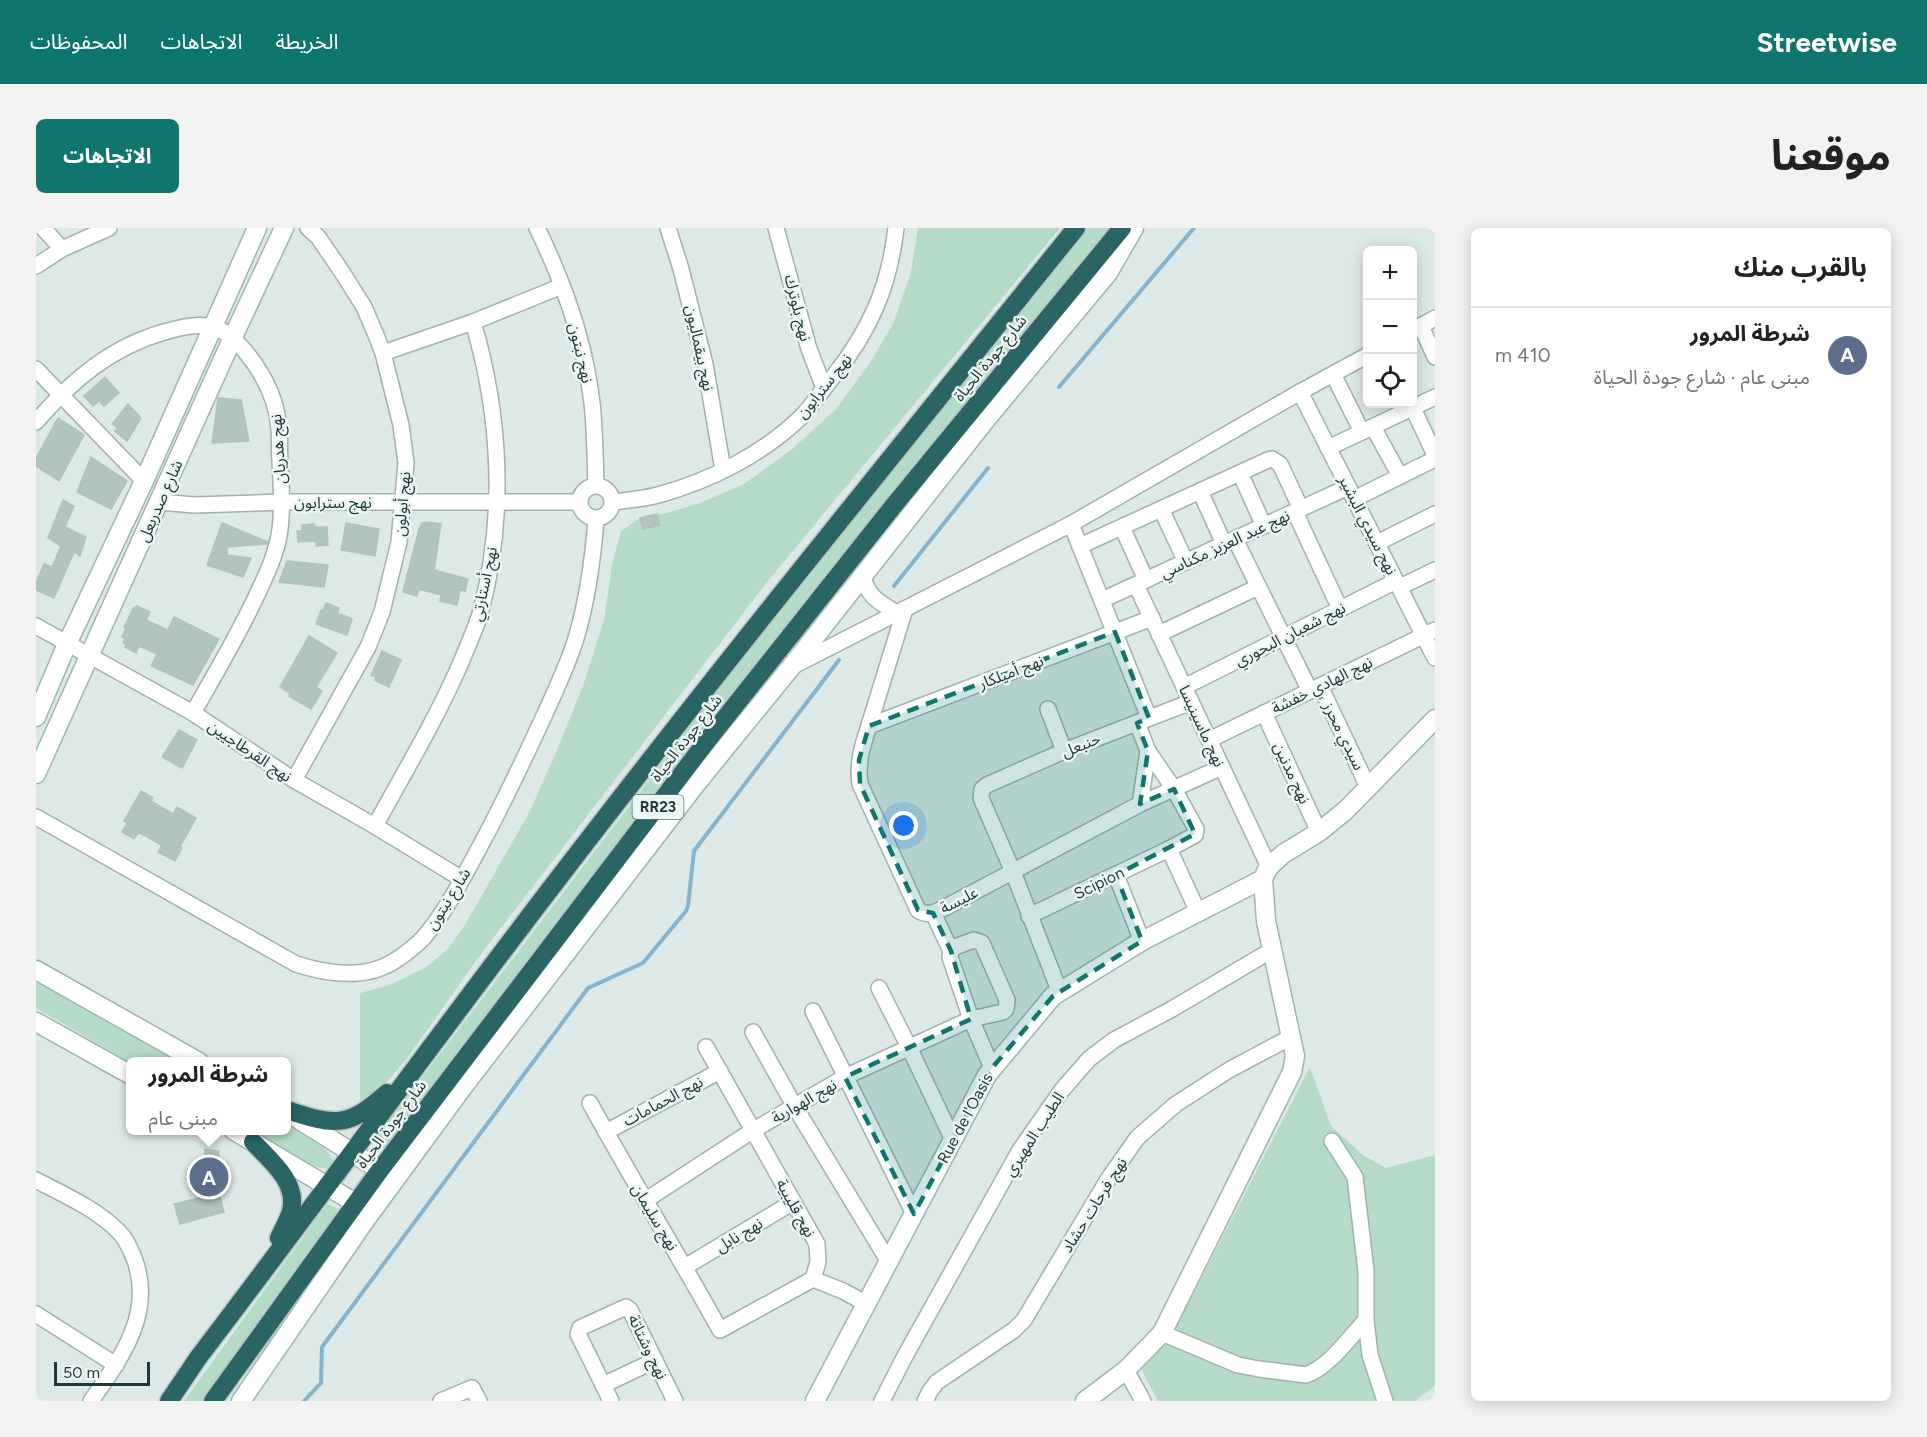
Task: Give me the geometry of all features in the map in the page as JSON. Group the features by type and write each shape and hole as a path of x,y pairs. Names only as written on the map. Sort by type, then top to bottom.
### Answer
{"highway":[{"name":"شارع جودة الحياة","path":"169,1401 198,1358 591,835 835,525 1076,228"},
{"name":"شارع جودة الحياة","path":"213,1401 380,1170 710,737 895,504 1122,228"},
{"path":"291,1112 330,1123 345,1121 361,1114 413,1070"},
{"path":"253,1142 280,1171 292,1193 291,1212 262,1274"}],"street":[{"path":"43,228 62,249"},
{"path":"36,266 62,249 109,228"},
{"name":"شارع صدربعل","path":"36,717 67,644 144,481 257,228"},
{"name":"شارع صدربعل","path":"36,774 284,228"},
{"name":"نهج أبولون","path":"294,780 368,646 382,612 399,542 406,463 401,425 382,353 364,307 318,237 308,228"},
{"name":"نهج نبتون","path":"537,228 562,286 579,338 592,403 596,485"},
{"name":"نهج بيقماليون","path":"668,228 705,364 723,470"},
{"name":"نهج بلوترك","path":"776,228 809,349 824,388"},
{"name":"نهج سترابون","path":"613,502 656,496 697,482 744,459 780,435 803,415 854,350 880,299 894,249 896,228"},
{"path":"241,1401 364,1222 463,1087 696,784 988,417 1107,273 1134,228"},
{"path":"382,353 473,322 562,286"},
{"path":"1435,318 1417,328 1435,357"},
{"name":"نهج أستارتي","path":"375,826 453,682 480,615 492,550 498,471 495,432 482,352 473,322"},
{"name":"نهج هدريان","path":"36,422 59,395 91,368 119,350 145,338 182,327 213,327 233,337 265,380 277,412 279,429 282,502 280,530 269,569 245,621 193,713"},
{"path":"792,666 1071,524 1363,358"},
{"path":"36,369 144,481"},
{"path":"1333,374 1367,430 1400,476"},
{"name":"نهج سيدي البشير","path":"1300,392 1398,584 1430,633 1435,658"},
{"path":"1417,404 1435,397"},
{"path":"1328,448 1408,408"},
{"path":"1413,408 1435,457"},
{"name":"نهج عبد العزيز مكناسي","path":"1102,600 1298,510 1400,476 1435,457"},
{"path":"1080,546 1272,459 1280,464 1340,609"},
{"path":"1240,473 1264,526"},
{"path":"596,485 608,490 613,502 608,514 596,519 585,514 579,502 584,490 596,485"},
{"name":"سيدي محرز","path":"1200,491 1258,587 1283,638 1315,688 1368,786"},
{"name":"نهج سترابون","path":"160,502 194,505 403,501 579,502"},
{"path":"1161,508 1186,562"},
{"path":"1377,543 1435,514"},
{"name":"شارع نبتون","path":"36,817 296,964 322,972 346,974 367,971 391,963 423,938 462,879 510,789 564,673 585,606 593,563 596,519"},
{"path":"1071,524 1115,632 1143,721 1148,751 1140,804"},
{"name":"نهج ماسينيسا","path":"1122,527 1152,618 1222,767 1266,873"},
{"name":"نهج شعبان البحوري","path":"1184,687 1340,609 1435,570"},
{"path":"862,575 872,597 900,611"},
{"path":"1160,634 1258,587"},
{"name":"عليسة","path":"900,611 859,760 858,773 860,784 918,910 922,913 933,913 1140,804 1222,767"},
{"name":"نهج أميلكار","path":"869,726 1152,618"},
{"name":"نهج القرطاجيين","path":"36,626 193,713 294,780 462,879"},
{"name":"نهج الهادي خفشة","path":"1209,740 1430,633"},
{"name":"حنبعل","path":"1013,872 981,798 982,789 987,784 1064,751 1191,702"},
{"path":"1048,709 1064,751"},
{"name":"نهج مدنين","path":"1264,713 1319,832"},
{"name":"Rue de l'Oasis","path":"815,1401 992,1068 1053,996 1059,990 1142,941 1266,873 1283,854 1319,832 1347,810 1435,719"},
{"path":"1148,751 1174,789"},
{"name":"Scipion","path":"1029,916 1193,837 1196,831 1174,789"},
{"path":"1169,849 1198,912"},
{"path":"1013,872 1059,990"},
{"path":"1084,1401 1126,1370 1162,1333 1288,1083 1295,1063 1266,921 1266,873"},
{"path":"1116,875 1142,941"},
{"path":"933,913 951,951 950,957 971,1019 992,1068"},
{"name":"نهج الهوارية","path":"646,1200 752,1131 845,1077 971,1019 1003,1012 1006,1009 1006,1000 982,943 974,940 952,948 951,951"},
{"name":"الطيب المهيري","path":"882,1401 1020,1150 1062,1090 1089,1059 1114,1040 1272,950"},
{"path":"36,970 191,1057"},
{"path":"879,988 953,1140"},
{"path":"813,1011 914,1214"},
{"path":"36,1023 126,1072"},
{"path":"753,1032 795,1107 889,1262"},
{"name":"نهج فرحات حشاد","path":"925,1401 937,1382 1014,1330 1024,1320 1107,1181 1137,1138 1176,1104 1228,1070 1291,1037"},
{"name":"نهج قليبية","path":"706,1047 819,1250 813,1280"},
{"name":"نهج الحمامات","path":"606,1132 720,1071"},
{"name":"نهج سليمان","path":"590,1103 720,1330 813,1280"},
{"path":"291,1114 380,1170"},
{"path":"240,1135 357,1204"},
{"path":"1332,1141 1355,1177 1367,1277 1366,1320 1370,1355 1385,1401"},
{"path":"36,1180 98,1214 120,1232 138,1269 141,1288 140,1311 116,1365 91,1401"},
{"name":"نهج نابل","path":"685,1268 794,1202"},
{"path":"813,1280 867,1304"},
{"name":"نهج وشتاتة","path":"603,1385 578,1334 580,1328 626,1306 675,1401"},
{"path":"36,1314 116,1365"},
{"path":"1162,1333 1238,1365 1306,1375 1328,1360 1366,1320"},
{"path":"611,1401 603,1385 654,1361"},
{"path":"1126,1370 1143,1401"},
{"path":"441,1401 469,1388 475,1392 479,1401"}],"highlighted area":[{"path":"1115,632 1149,718 1137,723 1148,751 1140,804 1174,789 1195,834 1116,875 1142,941 1053,996 992,1068 914,1214 845,1077 971,1019 951,951 933,913 918,910 860,784 859,760 869,726"}],"green space":[{"path":"918,228 1060,228 768,581 481,954 408,1057 375,1096 360,1105 360,993 390,985 426,967 448,949 465,925 530,811 583,686 604,620 612,565 621,531 640,518 700,503 744,484 791,450 836,409 869,364 893,324 911,272"},
{"path":"1088,228 1115,228 390,1154 372,1143 788,598"},
{"path":"36,980 172,1057 126,1057 126,1060 36,1008"},
{"path":"1310,1067 1331,1126 1363,1155 1386,1168 1435,1155 1435,1386 1417,1401 1158,1401 1138,1363 1170,1339"},
{"path":"291,1126 323,1145 335,1163 328,1169 312,1166 256,1135 291,1135"},
{"path":"327,1204 341,1210 203,1401 184,1401"}],"building":[{"path":"105,377 119,393 104,406 99,401 93,406 84,396"},
{"path":"218,398 241,400 249,441 212,443"},
{"path":"128,404 141,418 127,441 115,431 118,428 112,424"},
{"path":"58,418 84,435 59,481 36,466 36,458"},
{"path":"91,457 127,481 111,509 77,492"},
{"path":"63,500 74,506 65,527 86,537 80,556 74,552 54,598 36,590 36,583 44,564 52,567 61,546 48,538"},
{"path":"657,514 660,525 643,529 640,518"},
{"path":"222,523 268,542 267,544 227,547 227,555 251,558 243,577 207,565"},
{"path":"346,523 379,529 375,556 341,550"},
{"path":"422,523 441,524 434,570 468,579 465,591 460,590 457,605 440,601 441,595 419,589 417,596 403,592 419,529"},
{"path":"314,524 315,527 327,527 328,545 316,546 316,541 298,542 297,531 302,531 302,525"},
{"path":"287,561 328,565 324,587 279,582"},
{"path":"326,603 339,608 337,613 352,619 347,635 316,624"},
{"path":"137,606 150,612 146,620 168,630 174,617 219,639 193,685 151,666 157,654 139,646 136,653 125,647 123,643 125,638 122,637 126,628 124,627 134,607"},
{"path":"309,636 337,653 316,687 322,691 311,709 289,696 290,693 280,687"},
{"path":"382,651 401,660 389,687 375,680 376,677 371,675"},
{"path":"179,730 197,740 182,768 162,757"},
{"path":"141,791 153,798 151,801 173,814 177,807 196,818 175,861 158,852 162,845 142,834 138,833 134,839 122,832 127,823 124,821"},
{"path":"205,1149 219,1151 219,1193 224,1212 180,1224 174,1204 199,1198 196,1160 205,1161"}],"waterway":[{"path":"1059,387 1194,228"},
{"path":"894,586 988,468"},
{"path":"304,1401 321,1383 322,1347 588,988 643,963 686,911 694,851 839,660"}],"place":[{"name":"شرطة المرور","path":"209,1177"}]}
